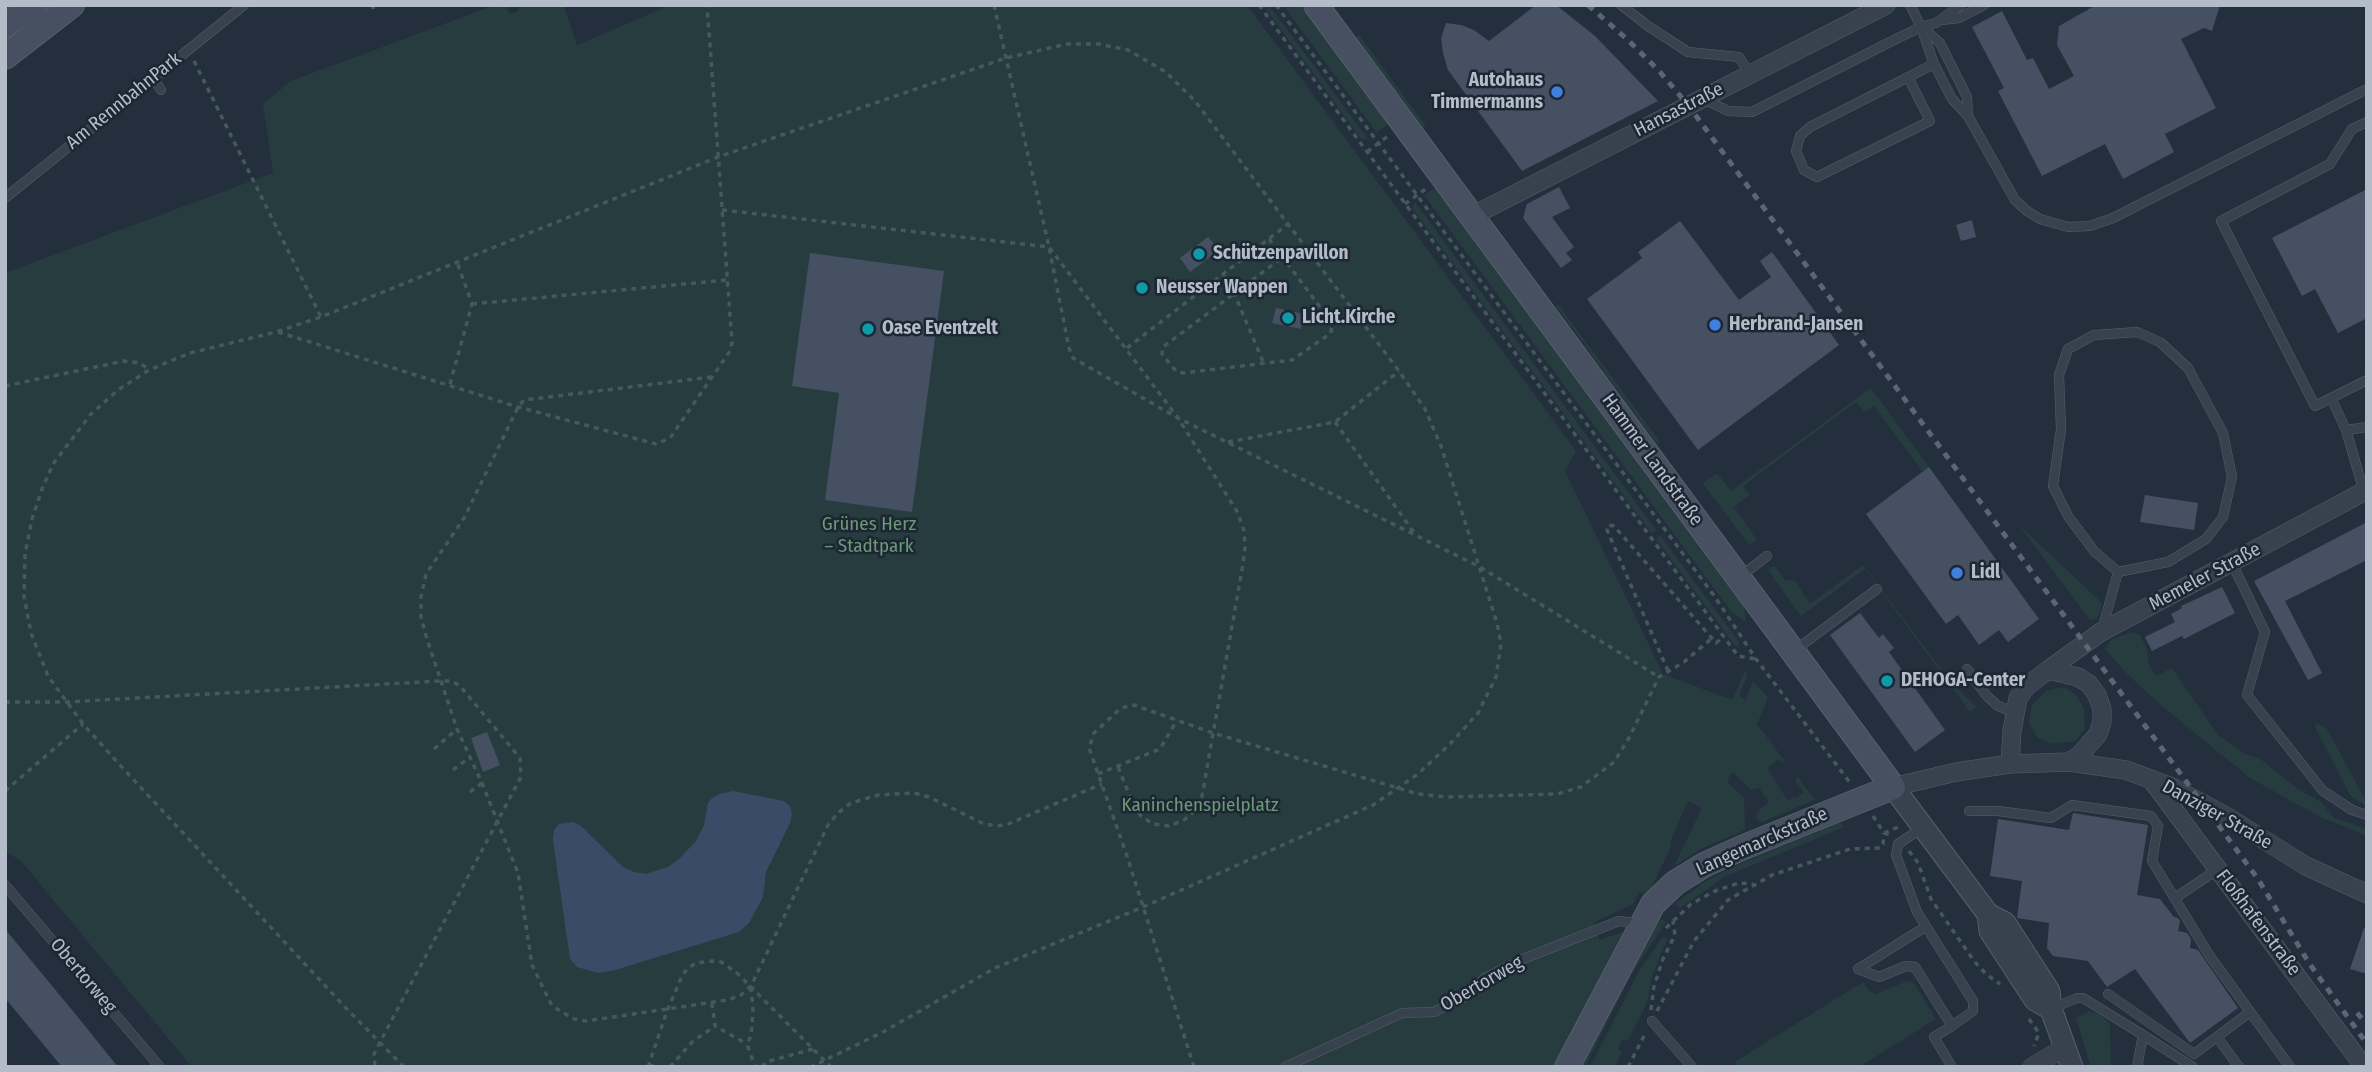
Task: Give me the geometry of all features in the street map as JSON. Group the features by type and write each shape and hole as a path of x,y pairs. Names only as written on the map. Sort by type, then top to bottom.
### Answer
{"main road":[{"path":"5,25 35,5"},
{"path":"5,39 49,5"},
{"path":"5,57 72,5"},
{"name":"Hammer Landstraße","path":"1316,5 1893,788"},
{"name":"Langemarckstraße","path":"1567,1067 1675,883 1704,864 1893,788"}],"street":[{"name":"Hansastraße","path":"1472,216 1876,8"},
{"name":"Memeler Straße","path":"2010,764 2014,712 2018,698 2027,686 2101,632 2365,491"},
{"path":"2048,670 2071,674 2089,684 2102,709 2098,734 2079,756 2068,762"},
{"name":"Danziger Straße","path":"1893,788 1956,772 2010,764 2068,762 2126,771 2200,801 2306,866 2367,894"},
{"name":"Floßhafenstraße","path":"2151,779 2364,1067"},
{"name":"Hammer Landstraße","path":"1893,788 1988,914 2005,923 2049,991 2051,1009 2069,1057"},
{"path":"2032,1067 2069,1057"}],"lane":[{"name":"Am RennbahnPark","path":"5,198 244,5"},
{"path":"1621,5 1688,52 1739,57 1750,74"},
{"path":"1910,5 1922,27 1934,64 1952,99 1968,116 2015,200 2040,219 2068,227 2080,227 2113,218 2367,89"},
{"path":"1943,20 1961,5"},
{"path":"1702,98 1728,111 1752,112 1922,27 1959,18 1984,5"},
{"path":"1922,27 1940,43 1967,97 1968,116"},
{"path":"1908,78 1930,121 1817,177 1804,170 1796,151 1800,136 1810,127 1934,64"},
{"path":"153,78 162,90"},
{"path":"2367,122 2352,130 2330,164 2221,221 2315,406 2367,380"},
{"path":"2137,332 2160,342 2188,368 2223,433 2232,477 2223,517 2206,539 2168,562 2118,572 2094,551 2068,516 2053,485 2061,429 2059,375 2068,349 2094,335 2137,332"},
{"path":"2331,398 2346,430 2365,491"},
{"path":"2346,430 2367,427"},
{"path":"1739,577 1767,556"},
{"path":"2232,563 2265,632 2247,695 2323,791 2352,810 2367,815"},
{"path":"2101,632 2118,572"},
{"path":"1794,652 1877,589"},
{"path":"1967,669 1987,696 1998,706 2014,712"},
{"path":"1969,811 1998,811 2051,818 2072,805 2151,816 2158,826 2152,861 2209,955 2290,1067"},
{"path":"1923,827 1903,840 1896,848 1896,855 1917,912 1975,1005 1973,1011 1934,1037 1952,1067"},
{"path":"2175,898 2218,869"},
{"name":"Obertorweg","path":"5,885 160,1067"},
{"name":"Obertorweg","path":"1286,1067 1402,1013 1434,1012 1462,998 1485,978 1523,959 1619,921 1651,921"},
{"path":"1925,927 1858,969 1874,977 1884,976 1906,966 1915,967 1952,1026"},
{"path":"2108,994 2194,1054 2250,1012"},
{"path":"2051,1009 2083,998 2193,1067"},
{"path":"1652,1021 1692,1067"},
{"path":"2137,1067 2143,1035"},
{"path":"2217,1037 2239,1067"}],"path":[{"path":"276,332 518,407 656,444 670,438 730,351 732,342 707,6 713,5"},
{"path":"994,5 1073,358 1178,418 1480,568 1659,677"},
{"path":"1259,5 1738,656 1756,659"},
{"path":"1276,5 1715,597 1756,659 1862,799 1884,833 1884,844 1880,848 1850,849 1772,875 1728,900 1694,941 1628,1067"},
{"path":"404,1067 344,1006 83,724 48,676 31,633 24,596 25,554 32,519 41,489 53,464 91,414 118,390 149,370 190,353 276,332 321,317 718,157 1006,58 1051,46 1083,43 1113,45 1142,57 1177,81 1195,101 1425,409 1441,446 1500,633 1496,677 1485,702 1465,728 1418,774 1373,805 1143,907 995,968 883,1032 810,1067"},
{"path":"188,50 321,317"},
{"path":"722,211 1049,247 1178,418 1238,513 1244,531 1243,564 1202,796 1195,811 1184,820 1168,826 1153,824 1141,816 1133,804 1118,767"},
{"path":"1127,348 1288,224"},
{"path":"1269,239 1283,257 1332,323 1333,329 1297,358 1178,373 1162,354 1166,344 1283,257"},
{"path":"449,385 471,304 457,262"},
{"path":"1223,275 1234,293 1264,363"},
{"path":"471,304 727,280"},
{"path":"5,386 124,361 140,363 149,370"},
{"path":"1227,442 1335,422 1399,371"},
{"path":"712,377 524,400 518,407 464,518 426,574 421,597 421,617 457,729 498,820 518,873 533,965 552,1006 574,1019 586,1021 712,1003 741,995 751,986 828,825 851,803 877,795 914,793 929,797 984,824 997,826 1008,824 1101,784"},
{"path":"1335,422 1416,536"},
{"path":"1668,671 1607,530 1608,525 1614,526 1716,643 1724,636"},
{"path":"1194,1067 1089,748 1094,733 1121,708 1134,705 1213,733 1396,789 1448,797 1557,794 1581,787 1614,762 1659,677 1684,662 1712,639"},
{"path":"5,702 66,702 440,681 452,681 460,686 520,758 521,777 380,1042 374,1054 375,1067"},
{"path":"1098,775 1160,749 1177,720"},
{"path":"5,791 83,724"},
{"path":"434,749 457,729"},
{"path":"453,770 470,757"},
{"path":"470,792 482,783"},
{"path":"1884,833 1903,840 1918,863 1931,899 1974,961 1986,974 2010,991"},
{"path":"1651,921 1673,921 1691,904 1715,891 1739,883 1755,884"},
{"path":"1651,921 1673,921"},
{"path":"1652,1021 1654,986 1675,935 1673,921"},
{"path":"657,1067 648,1066 682,976 696,963 712,961 720,962 737,973 831,1067"},
{"path":"747,1044 751,1036 753,1010 751,986"},
{"path":"712,1003 715,1026"},
{"path":"2025,1012 2039,1033"},
{"path":"715,1026 747,1044 755,1067"},
{"path":"670,1067 692,1042 715,1026"},
{"path":"762,1067 766,1062 813,1049"}],"green space":[{"name":"Grünes Herz – Stadtpark","path":"495,5 506,5 510,14 519,11 518,5 564,5 577,45 670,5 1247,5 1576,451 1565,471 1663,674 1732,700 1745,671 1748,674 1739,695 1746,700 1753,681 1768,698 1757,724 1784,760 1782,763 1779,759 1767,768 1788,801 1804,793 1795,780 1798,777 1815,800 1762,822 1756,820 1757,812 1769,802 1759,788 1751,790 1732,772 1727,782 1744,798 1745,830 1700,849 1674,866 1702,808 1688,801 1670,842 1671,847 1651,888 1644,893 1639,892 1633,904 1595,922 1599,940 1623,932 1554,1067 192,1067 21,861 5,851 5,273 273,173 263,104 291,81"},
{"path":"1263,5 1269,5 1368,139 1362,140"},
{"path":"1283,5 1300,5 1388,124 1377,133"},
{"path":"1359,35 1426,126 1423,128 1356,38"},
{"path":"1435,188 1744,606 1746,622 1733,614 1424,195"},
{"path":"1415,202 1656,530 1652,534 1412,208"},
{"path":"1558,304 1660,442 1657,444 1556,306"},
{"path":"1871,388 1929,467 1923,472 1874,406 1864,412 1856,402 1743,486 1750,495 1734,507 1757,540 1749,545 1704,482 1717,473 1731,491"},
{"path":"2019,525 2102,603 2096,619 2090,620"},
{"path":"1660,535 1739,645 1735,646 1656,539"},
{"path":"1774,565 1785,580 1795,581 1810,604 1863,565 1950,681 1976,707 1970,712 1865,569 1801,616 1768,570"},
{"path":"2133,632 2140,635 2146,647 2149,665 2156,676 2172,668 2218,735 2247,755 2259,758 2299,790 2321,802 2334,818 2367,829 2367,836 2320,817 2250,778 2162,706 2129,676 2105,649 2112,639"},
{"path":"2065,687 2077,696 2084,709 2085,729 2075,741 2052,744 2038,738 2029,723 2032,705 2046,691"},
{"path":"2316,724 2327,729 2367,807 2350,795 2315,727"},
{"path":"1841,822 1844,827 1724,877 1680,908 1675,904 1704,882 1733,867"},
{"path":"1661,919 1666,922 1631,975 1585,1067 1578,1067 1652,930"},
{"path":"1663,936 1667,939 1653,974 1646,1005 1628,1040 1623,1039 1618,1049 1622,1052 1615,1067 1590,1067 1638,973"},
{"path":"1907,981 1914,983 1936,1019 1859,1067 1736,1067 1736,1061 1863,982 1869,991 1876,994"},
{"path":"2089,1011 2100,1015 2110,1024 2111,1067 2091,1067 2076,1018"}],"water":[{"path":"733,791 784,801 790,806 792,814 766,872 763,897 749,923 739,932 615,970 598,973 577,967 570,959 553,840 554,830 559,824 573,822 581,826 623,867 646,874 668,867 680,858 696,841 704,825 708,803 719,794"}],"building":[{"name":"Autohaus Timmermanns","path":"1536,5 1556,5 1595,36 1658,101 1522,171 1448,70 1441,38 1446,23 1474,30 1489,41"},
{"path":"2096,5 2220,5 2212,31 2204,28 2181,39 2216,108 2165,134 2174,152 2123,179 2105,144 2042,176 1998,91 2004,88 1972,27 2002,11 2027,60 2033,58 2049,89 2074,76 2057,45 2059,26"},
{"path":"1559,187 1570,208 1552,217 1574,247 1566,253 1572,260 1561,268 1523,218 1527,204"},
{"path":"2367,189 2367,318 2338,333 2315,289 2302,296 2272,238"},
{"path":"1972,220 1976,237 1961,241 1956,225"},
{"name":"Herbrand-Jansen","path":"1680,221 1739,300 1771,277 1760,261 1772,252 1839,345 1698,450 1587,299 1642,258 1638,252"},
{"name":"Schützenpavillon","path":"1208,237 1219,250 1190,272 1180,258"},
{"name":"Oase Eventzelt","path":"810,253 944,271 912,512 825,500 839,393 792,386"},
{"name":"Licht.Kirche","path":"1276,308 1304,314 1301,329 1272,323"},
{"name":"Lidl","path":"1929,467 2039,619 2008,642 1999,630 1979,645 1958,615 1946,624 1866,514"},
{"path":"2145,495 2198,503 2194,530 2140,522"},
{"path":"2367,522 2367,560 2285,601 2322,673 2308,680 2254,581"},
{"path":"2222,587 2235,613 2184,639 2182,636 2152,651 2145,637 2175,622 2171,614 2182,608 2181,606"},
{"name":"DEHOGA-Center","path":"1860,613 1879,638 1883,634 1894,648 1889,652 1945,730 1915,752 1830,635"},
{"path":"487,732 500,765 483,772 471,738"},
{"path":"2073,813 2148,825 2137,895 2160,899 2174,917 2178,918 2178,931 2187,933 2191,939 2190,948 2198,950 2238,1008 2190,1043 2135,969 2107,987 2088,961 2053,956 2047,948 2049,923 2017,918 2022,881 1990,876 1998,819 2069,830"},
{"path":"2364,928 2367,929 2367,974 2350,969"},
{"path":"5,929 118,1067 62,1067 5,998"}],"railway":[{"path":"1588,5 1629,41 1688,105 2258,879 2309,963 2367,1044"},
{"path":"2357,1013 2367,1024"}],"place":[{"name":"Autohaus Timmermanns","path":"1557,92"},
{"name":"Schützenpavillon","path":"1199,254"},
{"name":"Neusser Wappen","path":"1142,288"},
{"name":"Licht.Kirche","path":"1288,318"},
{"name":"Herbrand-Jansen","path":"1715,325"},
{"name":"Oase Eventzelt","path":"868,329"},
{"name":"Lidl","path":"1957,573"},
{"name":"DEHOGA-Center","path":"1887,681"}],"park label":[{"name":"Kaninchenspielplatz","path":"1200,806"}]}
